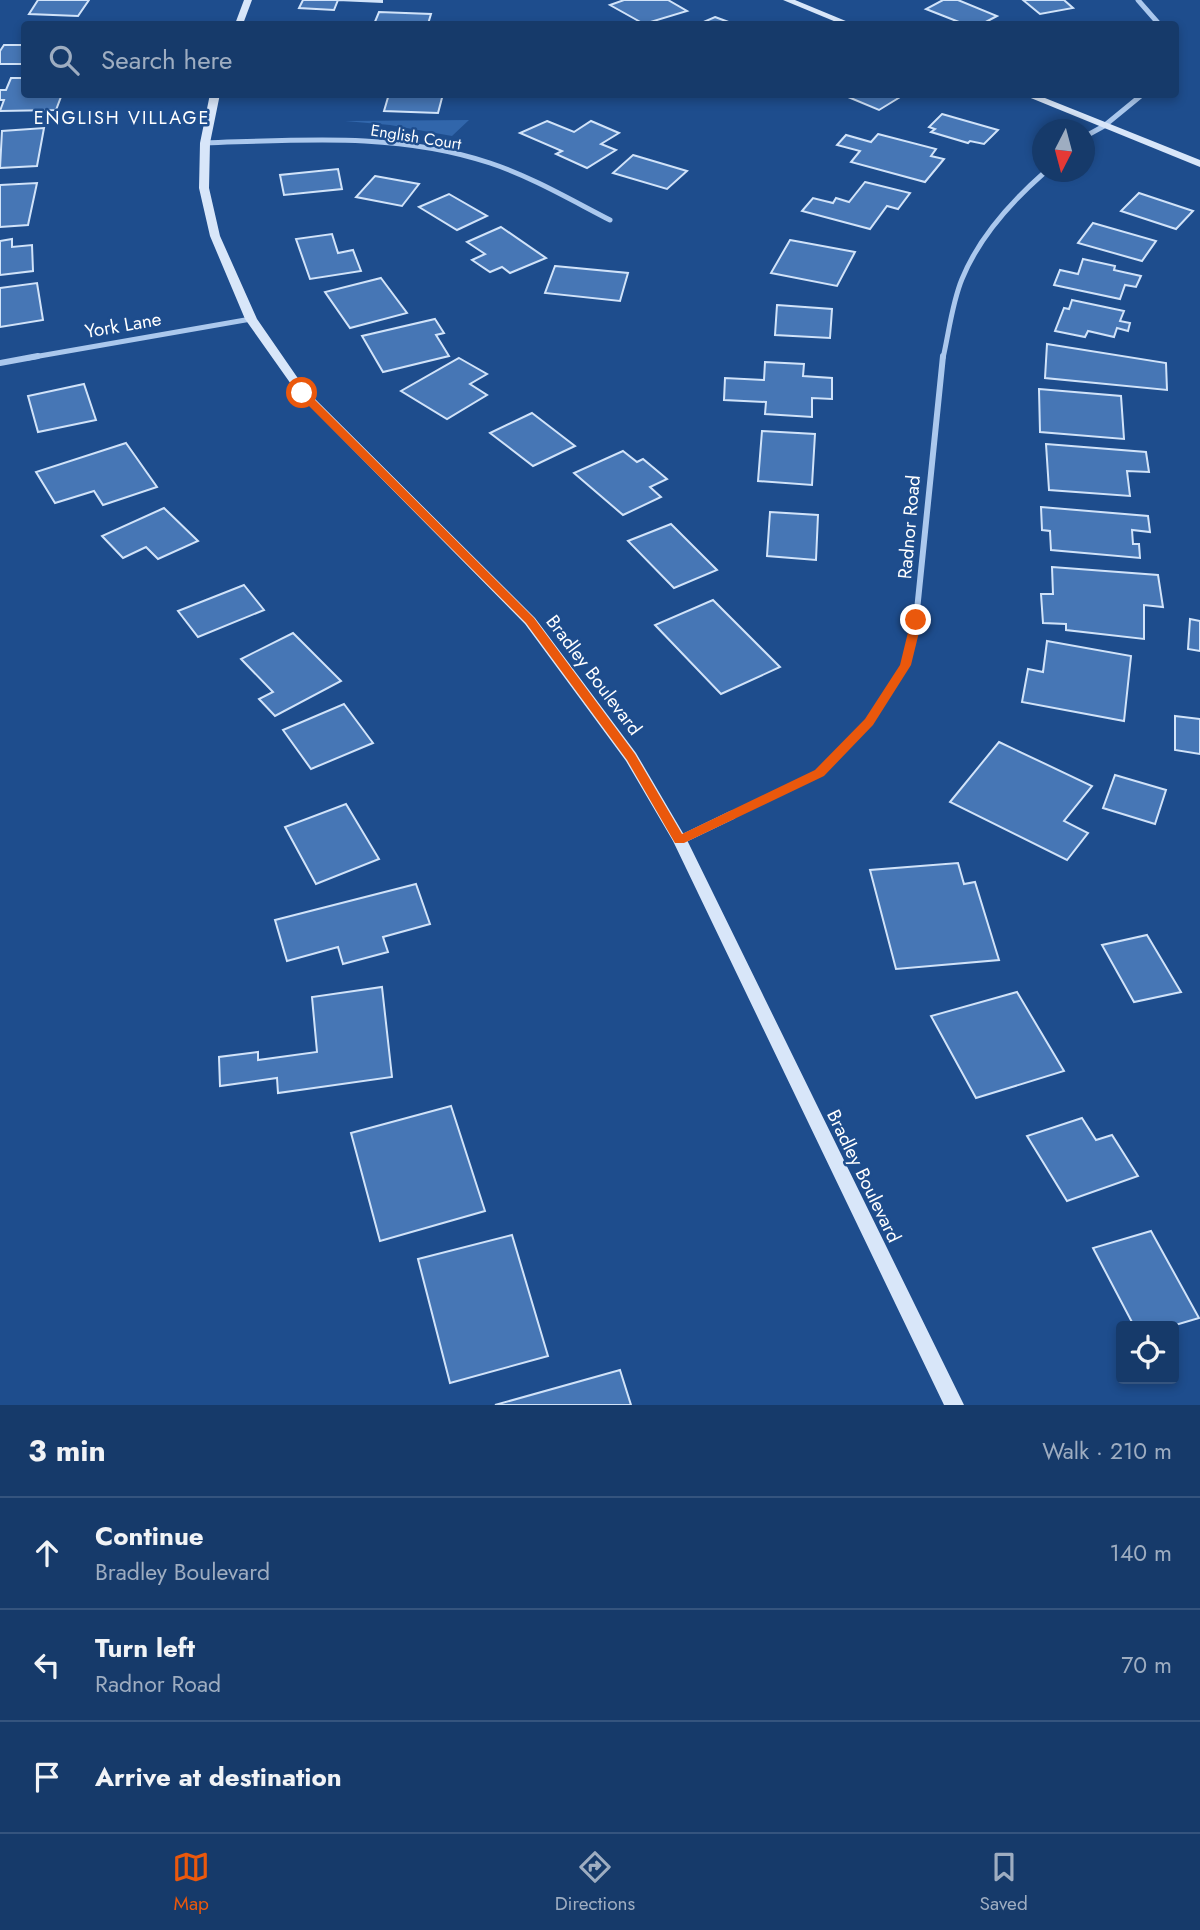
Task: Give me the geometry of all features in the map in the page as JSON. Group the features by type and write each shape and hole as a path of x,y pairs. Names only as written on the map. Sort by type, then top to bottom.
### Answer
{"main road":[{"path":"240,21 248,0"},
{"path":"787,0 840,21"},
{"name":"Bradley Boulevard","path":"214,98 205,143 204,188 215,236 251,319 302,393 530,621 631,757 680,840 954,1405"},
{"path":"1035,98 1200,164"}],"street":[{"path":"1138,0 1156,21"},
{"path":"1095,131 1138,98"},
{"name":"English Court","path":"205,143 352,140 418,146 472,158 509,170 610,220"},
{"name":"Radnor Road","path":"680,840 819,773 869,722 905,665 916,620 940,369 962,279 984,239 1017,197 1034,182"},
{"name":"York Lane","path":"0,363 251,319"}],"shaded area":[{"path":"469,120 452,136 390,125 345,121"}],"building":[{"path":"38,0 89,0 78,16 29,14"},
{"path":"303,0 338,0 334,10 299,8"},
{"path":"338,0 382,0 382,2"},
{"path":"624,0 668,0 687,11 654,21 639,21 610,5"},
{"path":"943,0 958,0 997,16 988,21 956,21 926,9"},
{"path":"1023,0 1064,0 1073,8 1040,14"},
{"path":"379,12 431,14 429,21 375,21"},
{"path":"715,17 726,21 706,21"},
{"path":"4,45 21,45 21,64 0,64 0,51"},
{"path":"11,78 21,78 21,98 60,98 56,110 0,111 4,100 0,100 0,90 6,90"},
{"path":"388,98 442,98 438,113 384,111"},
{"path":"850,98 898,98 879,110"},
{"path":"942,114 998,130 984,144 970,141 968,143 931,132 935,129 929,127"},
{"path":"547,121 574,132 591,121 619,133 601,144 616,150 587,168 556,154 562,151 520,133"},
{"path":"44,128 37,166 0,168 2,131"},
{"path":"878,134 936,149 931,156 944,159 925,182 851,162 860,151 837,145 846,135 871,142"},
{"path":"633,155 687,171 667,189 613,173"},
{"path":"338,169 342,189 284,195 280,175"},
{"path":"375,176 419,184 402,206 356,197"},
{"path":"865,182 910,193 898,209 887,206 870,229 802,211 813,198 833,203 836,198 849,202"},
{"path":"37,183 28,225 0,227 0,185"},
{"path":"1139,193 1193,211 1176,229 1121,211"},
{"path":"449,194 487,216 457,230 419,207"},
{"path":"1093,223 1156,241 1142,261 1078,243"},
{"path":"501,227 546,258 510,273 502,267 490,272 472,260 485,254 467,242"},
{"path":"332,234 338,253 353,250 361,271 310,279 296,239"},
{"path":"12,239 12,247 32,245 33,271 0,275 0,241"},
{"path":"790,240 855,252 837,286 771,273"},
{"path":"1083,259 1115,266 1114,270 1141,276 1136,287 1125,285 1120,299 1054,285 1060,270 1078,274"},
{"path":"555,266 628,273 620,301 545,293"},
{"path":"381,278 407,313 350,328 325,292"},
{"path":"37,283 43,320 0,327 0,288"},
{"path":"1072,300 1124,311 1120,321 1130,323 1128,331 1117,328 1114,337 1088,331 1085,337 1055,331 1064,308 1069,309"},
{"path":"777,305 832,309 830,338 775,335"},
{"path":"435,319 444,333 436,335 449,356 383,372 362,336"},
{"path":"1047,344 1166,363 1167,390 1045,378"},
{"path":"459,358 487,374 470,384 487,395 447,419 401,391"},
{"path":"765,362 804,364 803,376 832,378 832,399 812,398 812,417 765,414 766,402 724,400 725,378 764,380"},
{"path":"84,384 96,420 38,432 28,396"},
{"path":"1039,389 1121,396 1124,439 1040,432"},
{"path":"532,413 575,446 533,466 490,433"},
{"path":"762,431 815,434 812,485 758,481"},
{"path":"126,443 157,487 103,505 94,491 55,503 36,472"},
{"path":"1046,444 1146,452 1149,472 1127,471 1130,496 1049,490"},
{"path":"623,451 637,462 643,459 667,479 650,487 661,497 623,515 574,473"},
{"path":"1041,507 1148,516 1150,532 1132,530 1133,544 1139,544 1140,558 1051,550 1050,531 1042,530"},
{"path":"164,508 198,541 158,559 146,547 123,558 102,536"},
{"path":"770,512 818,515 816,560 767,556"},
{"path":"671,524 717,570 674,588 628,541"},
{"path":"1052,567 1158,575 1163,607 1144,605 1144,639 1066,630 1066,624 1043,623 1041,594 1053,594"},
{"path":"244,585 264,610 198,637 178,611"},
{"path":"713,600 780,667 721,694 655,625"},
{"path":"1190,619 1200,621 1200,651 1188,649"},
{"path":"293,633 341,681 275,716 259,699 273,692 241,659"},
{"path":"1047,641 1131,656 1124,721 1022,702 1028,669 1043,672"},
{"path":"344,704 373,743 311,769 283,730"},
{"path":"1175,716 1200,719 1200,754 1175,750"},
{"path":"999,742 1092,786 1064,821 1088,833 1067,860 950,802"},
{"path":"1115,775 1166,790 1155,824 1103,808"},
{"path":"346,804 379,859 316,884 285,827"},
{"path":"958,863 964,884 975,882 999,960 896,969 870,870"},
{"path":"416,884 430,924 383,937 388,952 343,964 338,947 287,961 275,920"},
{"path":"1147,935 1181,992 1134,1002 1102,945"},
{"path":"382,987 392,1077 278,1093 277,1078 220,1086 219,1057 258,1052 258,1060 317,1052 312,997"},
{"path":"1017,992 1064,1071 976,1098 931,1016"},
{"path":"451,1106 485,1211 380,1241 351,1133"},
{"path":"1082,1118 1096,1140 1112,1135 1138,1176 1067,1201 1027,1136"},
{"path":"1151,1231 1199,1318 1179,1324 1179,1321 1131,1321 1093,1248"},
{"path":"512,1235 548,1356 450,1383 418,1259"},
{"path":"620,1370 631,1405 495,1405"}],"district":[{"name":"ENGLISH VILLAGE","path":"122,118"}],"route":[{"path":"302,393 530,621 631,757 680,840 819,773 869,722 905,665 916,620"}]}
